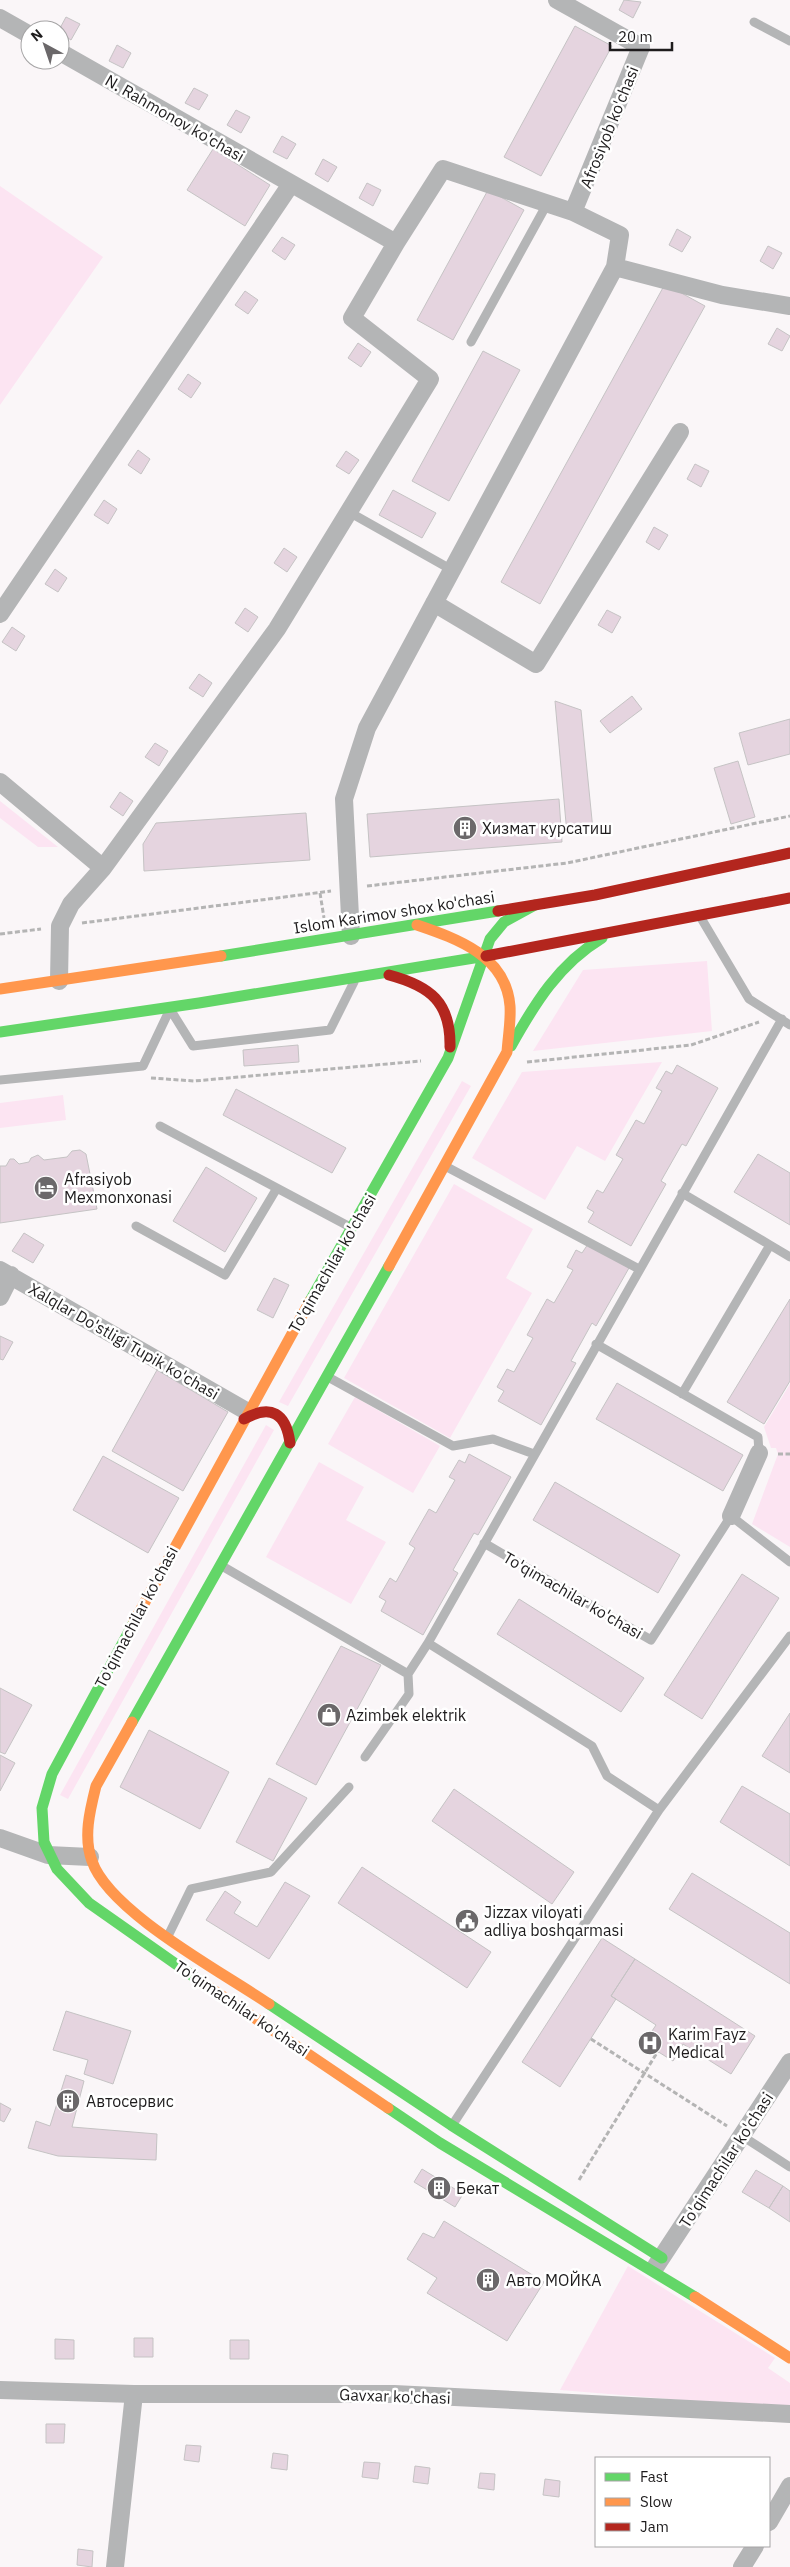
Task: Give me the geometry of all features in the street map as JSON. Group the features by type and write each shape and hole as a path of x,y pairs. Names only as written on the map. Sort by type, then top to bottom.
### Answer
{"main road":[{"name":"Islom Karimov shox ko'chasi","path":"0,989 351,936 595,895 790,853"},
{"path":"0,1032 170,1009 385,974 790,898"},
{"name":"To'qimachilar ko'chasi","path":"535,905 504,922 490,940 448,1058 246,1416 52,1774 42,1808 48,1855 54,1867 75,1891 102,1914 446,2134 661,2264"},
{"name":"To'qimachilar ko'chasi","path":"417,925 446,934 484,955 498,970 508,987 510,1005 508,1052 328,1377 96,1786 89,1816 87,1838 90,1857 97,1874 118,1899 168,1936 446,2134 568,2197 790,2358"},
{"path":"508,1052 531,1009 561,968 581,951 616,931"},
{"path":"385,974 423,986 434,993 444,1010 451,1029 448,1058"},
{"path":"246,1416 255,1411 270,1411 282,1417 290,1429 290,1443"}],"street":[{"name":"Afrosiyob ko'chasi","path":"557,0 641,47 573,212"},
{"path":"0,18 20,29"},
{"name":"N. Rahmonov ko'chasi","path":"70,58 396,243"},
{"path":"58,981 60,926 71,904 103,868 278,629 430,378 352,318 396,243 443,169 573,212 620,234 615,267 367,728 344,799 351,936"},
{"path":"0,614 291,184"},
{"path":"615,267 722,295 790,306"},
{"path":"434,603 536,664 680,432"},
{"path":"0,782 103,868"},
{"path":"0,1297 6,1273"},
{"name":"Xalqlar Do'stligi Tupik ko'chasi","path":"6,1273 246,1416"},
{"name":"To'qimachilar ko'chasi","path":"731,1516 759,1453"},
{"path":"0,1838 48,1855 90,1857"},
{"name":"To'qimachilar ko'chasi","path":"661,2264 790,2062"},
{"name":"Gavxar ko'chasi","path":"0,2390 134,2394 394,2394 790,2414"},
{"path":"115,2567 134,2394"},
{"path":"770,2520 790,2486"},
{"path":"742,2567 754,2547"}],"lane":[{"path":"754,22 790,41"},
{"path":"471,342 547,204"},
{"path":"348,512 452,570"},
{"path":"700,916 749,999 790,1025"},
{"path":"170,1009 193,1046 330,1030 356,978"},
{"path":"0,1080 144,1066 170,1009"},
{"path":"365,1757 409,1694 408,1674 428,1644 779,1018"},
{"path":"160,1126 352,1228"},
{"path":"445,1166 639,1270"},
{"path":"136,1226 225,1275 278,1188"},
{"path":"682,1193 790,1257"},
{"path":"682,1394 770,1245"},
{"name":"To'qimachilar ko'chasi","path":"596,1344 758,1437 759,1453"},
{"path":"328,1377 453,1446 493,1439 534,1454"},
{"path":"731,1516 790,1562"},
{"name":"To'qimachilar ko'chasi","path":"484,1543 651,1640 731,1516"},
{"path":"221,1565 408,1674"},
{"path":"446,2134 659,1810 790,1636"},
{"path":"428,1644 592,1746 607,1776 659,1810"},
{"path":"168,1936 191,1889 271,1872 349,1787"},
{"path":"742,2136 790,2167"}],"path":[{"path":"0,934 349,888 567,862 790,816"},
{"path":"501,1064 691,1045 779,1018"},
{"path":"146,1078 194,1081 448,1058"},
{"path":"591,2039 742,2136"},
{"path":"568,2197 658,2051"}],"shaded area":[{"path":"0,186 103,257 0,405"},
{"path":"0,801 58,847 38,847 0,818"},
{"path":"707,961 712,1031 533,1051 583,970"},
{"path":"662,1062 605,1161 577,1146 545,1200 472,1158 522,1072"},
{"path":"462,1081 471,1086 288,1406 279,1402"},
{"path":"63,1095 66,1120 0,1128 0,1103"},
{"path":"454,1184 533,1229 506,1278 532,1293 450,1438 344,1378"},
{"path":"790,1384 790,1547 752,1524 778,1454 776,1448 771,1448 764,1427"},
{"path":"355,1397 440,1446 413,1493 328,1444"},
{"path":"266,1425 274,1430 68,1799 60,1795"},
{"path":"319,1462 364,1487 346,1520 386,1542 351,1604 266,1557"},
{"path":"628,2266 775,2358 768,2368 790,2383 790,2409 560,2390"}],"building":[{"path":"624,0 641,2 633,18 619,10"},
{"path":"66,17 80,24 71,40 70,20 64,20"},
{"path":"575,26 612,46 541,176 504,157"},
{"path":"117,45 131,53 123,68 109,61"},
{"path":"194,88 208,95 199,110 185,103"},
{"path":"236,110 250,117 241,133 227,125"},
{"path":"282,136 296,144 287,159 273,152"},
{"path":"213,149 270,185 245,226 187,190"},
{"path":"323,159 337,167 328,182 315,174"},
{"path":"367,183 381,190 373,206 359,198"},
{"path":"488,190 524,210 453,340 417,320"},
{"path":"677,229 691,237 682,252 669,245"},
{"path":"282,237 295,245 285,260 272,251"},
{"path":"768,246 782,253 773,269 760,261"},
{"path":"665,284 705,306 540,604 501,582"},
{"path":"245,291 258,300 248,314 235,305"},
{"path":"777,328 790,336 782,351 768,344"},
{"path":"358,343 371,352 361,367 348,358"},
{"path":"483,351 520,370 449,501 412,481"},
{"path":"188,374 201,383 191,398 178,389"},
{"path":"138,450 150,459 141,474 128,465"},
{"path":"346,451 359,460 349,474 336,466"},
{"path":"695,464 709,471 701,487 687,479"},
{"path":"393,490 436,513 422,538 379,515"},
{"path":"104,500 117,509 108,524 94,515"},
{"path":"654,527 668,535 659,550 646,542"},
{"path":"284,548 297,557 287,572 274,563"},
{"path":"55,569 67,578 58,592 45,584"},
{"path":"245,608 258,617 248,632 235,623"},
{"path":"607,610 621,617 612,633 598,625"},
{"path":"12,627 25,636 16,651 2,642"},
{"path":"199,674 212,683 203,697 189,688"},
{"path":"632,696 642,709 610,733 600,721"},
{"path":"555,701 581,710 593,830 567,834"},
{"path":"790,719 790,754 748,765 739,733"},
{"path":"155,743 168,751 159,766 145,757"},
{"path":"738,761 755,817 731,824 714,768"},
{"path":"120,792 133,801 123,816 110,807"},
{"name":"Хизмат курсатиш","path":"559,799 562,842 370,857 367,814"},
{"path":"306,813 310,860 144,871 143,844 156,823"},
{"path":"298,1045 299,1062 244,1066 243,1050"},
{"path":"677,1065 718,1088 686,1146 682,1144 661,1181 666,1184 631,1246 588,1222 594,1212 587,1208 597,1190 603,1193 623,1159 616,1155 636,1120 644,1124 662,1091 656,1088 666,1071 672,1074"},
{"path":"236,1089 346,1148 332,1173 223,1115"},
{"name":"Afrasiyob Mexmonxonasi","path":"80,1150 86,1154 97,1209 0,1223 0,1166 6,1166 10,1159 14,1159 19,1164 29,1162 31,1158 38,1155 44,1160 67,1157 72,1151"},
{"path":"758,1154 790,1173 790,1225 734,1192"},
{"path":"206,1167 257,1198 225,1252 173,1221"},
{"path":"24,1233 44,1245 33,1263 12,1251"},
{"path":"588,1244 629,1268 596,1326 592,1323 571,1361 576,1363 541,1425 498,1401 504,1391 497,1387 507,1369 514,1372 533,1338 527,1335 547,1299 554,1303 573,1270 567,1267 576,1250 582,1253"},
{"path":"274,1278 289,1285 273,1318 257,1310"},
{"path":"790,1299 790,1381 764,1424 727,1402"},
{"path":"0,1336 13,1342 3,1360 0,1359"},
{"path":"157,1370 228,1412 183,1491 112,1451"},
{"path":"617,1383 743,1455 723,1491 596,1419"},
{"path":"469,1454 511,1477 478,1535 474,1533 453,1570 458,1573 423,1635 381,1611 386,1601 379,1597 390,1578 396,1582 415,1548 409,1544 429,1509 436,1513 455,1480 449,1477 459,1460 465,1463"},
{"path":"103,1456 179,1498 148,1553 73,1510"},
{"path":"555,1482 680,1555 658,1593 533,1520"},
{"path":"742,1574 779,1598 702,1719 664,1695"},
{"path":"519,1599 644,1678 621,1712 497,1634"},
{"name":"Azimbek elektrik","path":"341,1646 381,1665 316,1785 276,1764"},
{"path":"0,1688 32,1705 5,1754 0,1752"},
{"path":"790,1713 790,1773 762,1756"},
{"path":"149,1730 229,1772 200,1829 120,1787"},
{"path":"0,1755 15,1763 0,1791"},
{"path":"269,1778 307,1798 273,1861 236,1842"},
{"path":"742,1786 790,1814 790,1866 720,1822"},
{"path":"454,1789 574,1872 552,1904 432,1821"},
{"path":"362,1867 491,1952 467,1988 338,1903"},
{"path":"692,1873 790,1933 790,1984 669,1909"},
{"path":"285,1882 310,1896 269,1959 206,1920 225,1891 241,1902 234,1913 257,1927"},
{"path":"602,1938 635,1959 611,1996 616,1999 560,2087 522,2062"},
{"path":"635,1959 755,2036 731,2074 683,2044 673,2061 644,2043 656,2025 611,1996"},
{"path":"66,2011 131,2031 113,2084 84,2074 88,2060 53,2050"},
{"name":"Автосервис","path":"66,2075 84,2081 72,2127 157,2134 156,2160 58,2156 28,2148 36,2121 50,2126"},
{"path":"0,2103 11,2109 4,2122 0,2120"},
{"name":"Бекат","path":"422,2169 463,2194 455,2207 414,2182"},
{"path":"756,2170 783,2186 769,2208 742,2192"},
{"path":"783,2186 790,2191 790,2222 769,2208"},
{"name":"Авто МОЙКА","path":"444,2221 544,2282 507,2341 427,2293 437,2278 407,2259 423,2233 434,2238"},
{"path":"134,2338 153,2338 153,2357 134,2357"},
{"path":"55,2339 74,2340 74,2359 55,2359"},
{"path":"230,2340 249,2340 249,2359 230,2359"},
{"path":"46,2424 65,2424 64,2443 46,2443"},
{"path":"186,2445 201,2446 199,2462 184,2460"},
{"path":"273,2453 288,2455 287,2470 271,2468"},
{"path":"364,2462 380,2463 378,2479 362,2477"},
{"path":"415,2466 430,2468 428,2484 413,2482"},
{"path":"480,2473 495,2474 494,2490 478,2488"},
{"path":"545,2479 560,2481 559,2497 543,2495"},
{"path":"78,2549 93,2551 92,2567 77,2565"}],"traffic: fast":[{"path":"310,1301 448,1058 490,939 504,922 535,905"},
{"path":"221,956 498,911"},
{"path":"511,1046 549,986 573,960 602,938"},
{"path":"0,1032 199,1003 486,956"},
{"path":"132,1722 389,1266"},
{"path":"134,1622 52,1774 42,1808 44,1842 57,1869 89,1903 200,1981"},
{"path":"269,2004 451,2125 662,2258"},
{"path":"388,2108 440,2143 695,2297"}],"traffic: slow":[{"path":"389,1266 507,1052 510,1023 507,989 500,974 490,962 463,944 417,925"},
{"path":"0,989 221,956"},
{"path":"134,1622 310,1301"},
{"path":"132,1722 96,1786 88,1833 89,1852 92,1861 103,1881 120,1900 144,1920 198,1959 269,2004"},
{"path":"200,1981 388,2108"},
{"path":"695,2297 790,2358"}],"traffic: jam":[{"path":"498,911 595,895 790,853"},
{"path":"486,956 790,898"},
{"path":"389,975 416,985 435,998 447,1018 450,1047"},
{"path":"244,1419 262,1412 276,1414 285,1424 290,1443"}],"place":[{"name":"Хизмат курсатиш","path":"465,828"},
{"name":"Afrasiyob Mexmonxonasi","path":"46,1188"},
{"name":"Azimbek elektrik","path":"329,1715"},
{"name":"Jizzax viloyati adliya boshqarmasi","path":"467,1921"},
{"name":"Karim Fayz Medical","path":"650,2043"},
{"name":"Автосервис","path":"68,2101"},
{"name":"Бекат","path":"439,2188"},
{"name":"Авто МОЙКА","path":"488,2280"}]}
